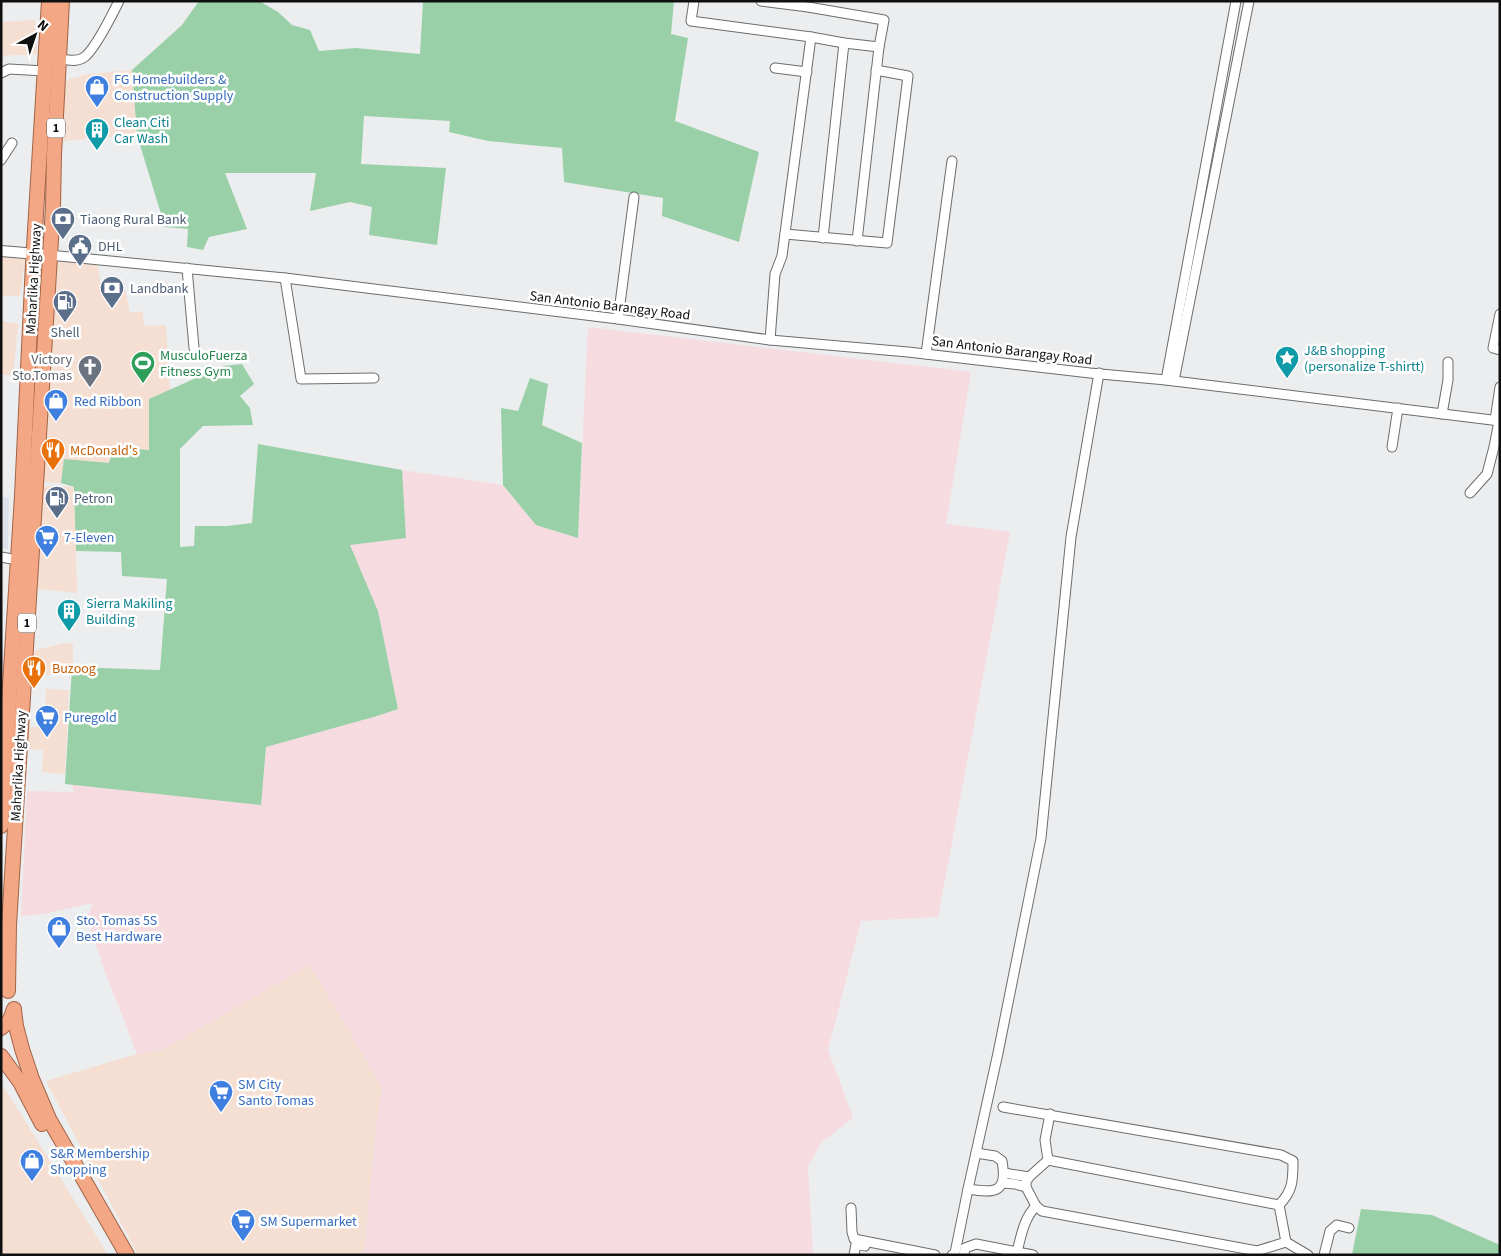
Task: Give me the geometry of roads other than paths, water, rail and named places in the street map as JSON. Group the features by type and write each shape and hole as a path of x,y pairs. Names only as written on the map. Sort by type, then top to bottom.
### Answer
{"highway":[{"name":"Maharlika Highway","path":"5,989 24,561 25,445 49,1"},
{"name":"Maharlika Highway","path":"1,826 4,734 24,561 49,256 62,1"},
{"name":"1","path":"5,989 13,1001 17,1032 24,1056 49,1119 127,1255"},
{"path":"1,1028 10,1020 14,1010"},
{"path":"1,1056 20,1082 117,1255"}],"street":[{"path":"60,59 82,59 88,54 120,1"},
{"path":"694,1 691,21 879,47"},
{"path":"761,1 884,20 876,70 857,241"},
{"path":"1170,380 1236,1"},
{"path":"1170,380 1249,1"},
{"path":"770,340 775,274 782,256 810,37"},
{"path":"823,238 844,43"},
{"path":"775,68 807,72"},
{"path":"1,73 9,69 45,71"},
{"path":"785,234 887,243 908,76 876,70"},
{"path":"1,160 12,143"},
{"path":"926,354 952,161"},
{"path":"618,319 634,197"},
{"path":"1,251 49,256"},
{"name":"San Antonio Barangay Road","path":"49,256 285,278 618,319 770,340 926,354 1170,380 1498,421"},
{"path":"187,268 194,348"},
{"path":"285,278 301,379 374,378"},
{"path":"1500,314 1493,348 1500,350"},
{"path":"1442,414 1448,380 1448,362"},
{"path":"952,1255 955,1253 1041,838 1071,537 1100,373"},
{"path":"1470,493 1487,474 1498,421 1500,386"},
{"path":"1392,447 1398,408"},
{"path":"1,557 24,561"},
{"path":"1003,1107 1281,1155 1293,1161 1293,1181 1287,1197 1279,1205"},
{"path":"1048,1160 1045,1140 1050,1114"},
{"path":"968,1189 987,1192 997,1190 1003,1183 1002,1162 995,1156 976,1153"},
{"path":"1048,1160 1026,1182 1026,1187 1036,1206 1042,1211 1257,1252 1286,1242"},
{"path":"1048,1160 1279,1205"},
{"path":"1004,1173 1029,1177"},
{"path":"1003,1183 1026,1187"},
{"path":"1279,1205 1286,1242 1308,1255"},
{"path":"1017,1252 1029,1213 1036,1206"},
{"path":"851,1208 854,1239 935,1255"},
{"path":"1324,1255 1330,1231 1337,1225 1348,1228"},
{"path":"854,1255 856,1244 907,1255"},
{"path":"964,1255 965,1248 976,1244 1033,1255"}],"place":[{"name":"FG Homebuilders & Construction Supply","path":"97,108"},
{"name":"Clean Citi Car Wash","path":"97,151"},
{"name":"Tiaong Rural Bank","path":"63,240"},
{"name":"DHL","path":"80,267"},
{"name":"Landbank","path":"112,309"},
{"name":"Shell","path":"65,323"},
{"name":"J&B shopping (personalize T-shirtt)","path":"1287,379"},
{"name":"MusculoFuerza Fitness Gym","path":"143,384"},
{"name":"Victory Sto.Tomas","path":"90,388"},
{"name":"Red Ribbon","path":"56,422"},
{"name":"McDonald's","path":"53,471"},
{"name":"Petron","path":"57,519"},
{"name":"7-Eleven","path":"47,558"},
{"name":"Sierra Makiling Building","path":"69,632"},
{"name":"Buzoog","path":"34,689"},
{"name":"Puregold","path":"47,738"},
{"name":"Sto. Tomas 5S Best Hardware","path":"59,949"},
{"name":"SM City Santo Tomas","path":"221,1113"},
{"name":"S&R Membership Shopping","path":"32,1182"},
{"name":"SM Supermarket","path":"243,1242"}]}
